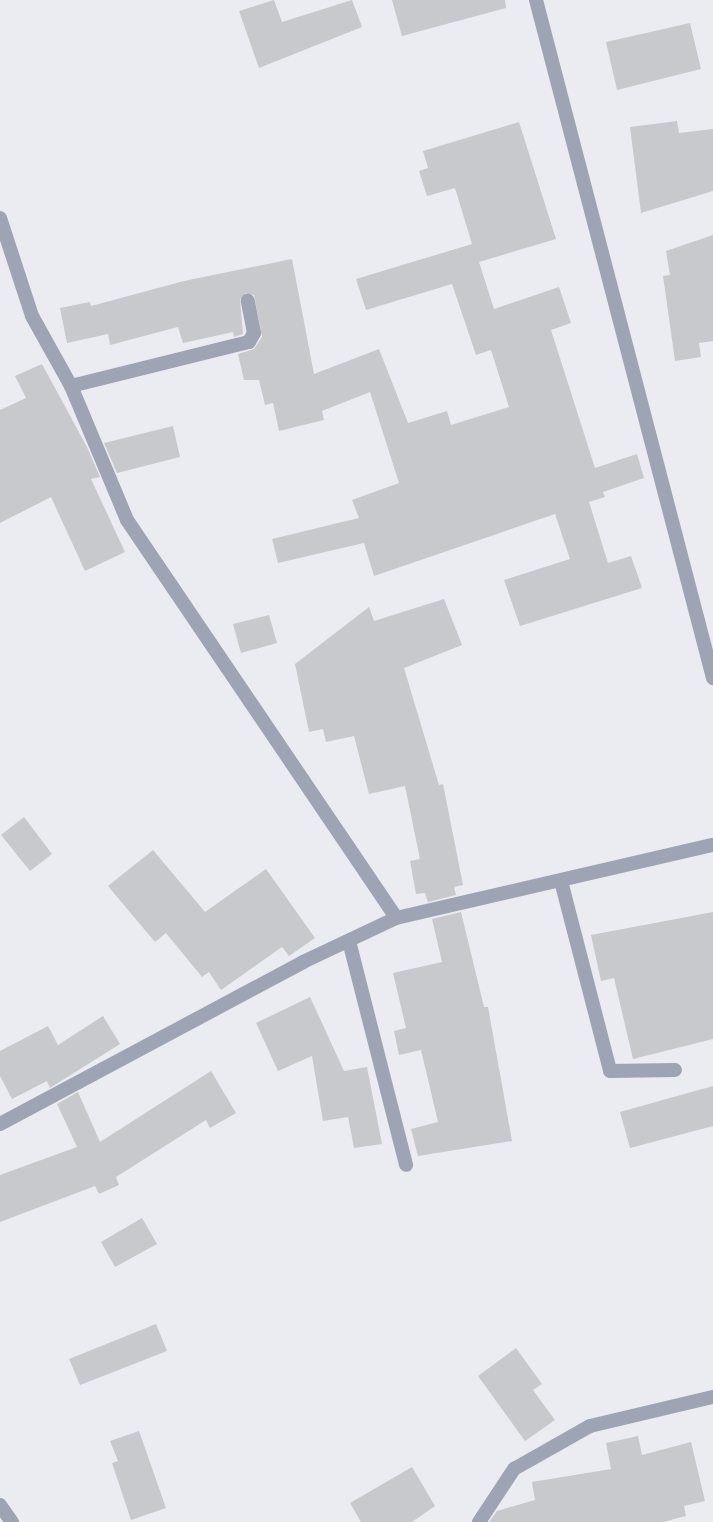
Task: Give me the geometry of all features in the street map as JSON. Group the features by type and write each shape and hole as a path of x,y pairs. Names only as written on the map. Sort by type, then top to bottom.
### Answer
{"street":[{"path":"536,0 713,678"},
{"path":"0,218 32,316 71,386 127,520 396,918"},
{"path":"71,386 249,342 254,333 248,301"},
{"path":"0,1124 396,918 713,845"},
{"path":"561,881 610,1071 675,1070"},
{"path":"350,941 406,1165"},
{"path":"479,1522 514,1469 590,1426 713,1397"},
{"path":"0,1504 12,1522"}],"building":[{"path":"274,0 282,22 352,0 362,27 259,68 239,11"},
{"path":"392,0 505,0 506,8 402,36"},
{"path":"690,23 701,69 617,90 606,42"},
{"path":"677,121 679,133 713,129 713,191 641,213 630,127"},
{"path":"519,122 556,239 479,262 494,309 559,287 571,323 551,330 595,468 637,454 644,478 603,492 605,497 589,502 608,563 631,556 642,588 520,626 504,580 570,559 555,514 374,576 364,543 278,563 272,539 359,518 352,500 399,483 370,392 322,411 324,420 279,431 273,403 265,405 259,380 244,380 238,354 254,349 262,337 254,295 246,293 240,299 243,334 234,337 233,332 183,343 178,327 110,345 108,334 67,343 60,308 90,302 91,306 184,281 292,259 314,374 379,349 408,423 447,411 451,425 509,407 491,350 476,355 452,284 366,310 356,279 472,244 455,188 427,196 419,171 428,168 423,151"},
{"path":"713,235 713,341 699,343 701,357 675,361 663,276 670,275 666,251"},
{"path":"42,364 87,447 100,477 91,479 125,552 85,571 51,497 0,523 0,410 26,398 15,376"},
{"path":"173,426 180,457 117,473 104,443"},
{"path":"444,599 462,645 404,668 439,785 443,784 463,885 454,887 456,895 428,902 425,893 416,894 410,861 420,859 405,786 369,794 354,736 326,742 323,729 309,732 295,664 369,607 374,621"},
{"path":"269,615 277,643 241,653 233,624"},
{"path":"24,817 52,854 30,871 1,835"},
{"path":"153,850 205,912 266,869 315,938 289,956 282,947 221,990 209,972 202,977 166,933 155,942 108,886"},
{"path":"461,912 484,1007 488,1007 512,1141 418,1156 411,1129 438,1122 421,1050 399,1055 394,1031 406,1028 393,973 442,962 432,919"},
{"path":"713,912 713,1039 633,1059 614,978 601,981 591,935"},
{"path":"310,997 344,1071 367,1067 382,1144 354,1148 348,1117 323,1121 312,1056 278,1071 256,1023"},
{"path":"103,1016 120,1044 50,1088 47,1081 12,1099 0,1076 0,1051 48,1026 58,1045"},
{"path":"211,1071 236,1113 210,1128 206,1120 116,1177 119,1185 99,1194 95,1186 0,1222 0,1175 77,1147 57,1104 78,1092 100,1142"},
{"path":"713,1086 713,1126 630,1148 620,1112"},
{"path":"142,1218 157,1244 115,1267 101,1242"},
{"path":"156,1324 167,1351 80,1385 69,1359"},
{"path":"516,1348 542,1384 533,1390 555,1420 525,1441 478,1376"},
{"path":"139,1431 166,1508 131,1520 112,1463 118,1461 110,1441"},
{"path":"638,1436 642,1455 691,1442 705,1501 684,1506 686,1516 663,1522 489,1522 497,1511 535,1500 532,1482 611,1469 606,1443"},
{"path":"412,1467 435,1506 412,1522 361,1522 350,1503"}]}
